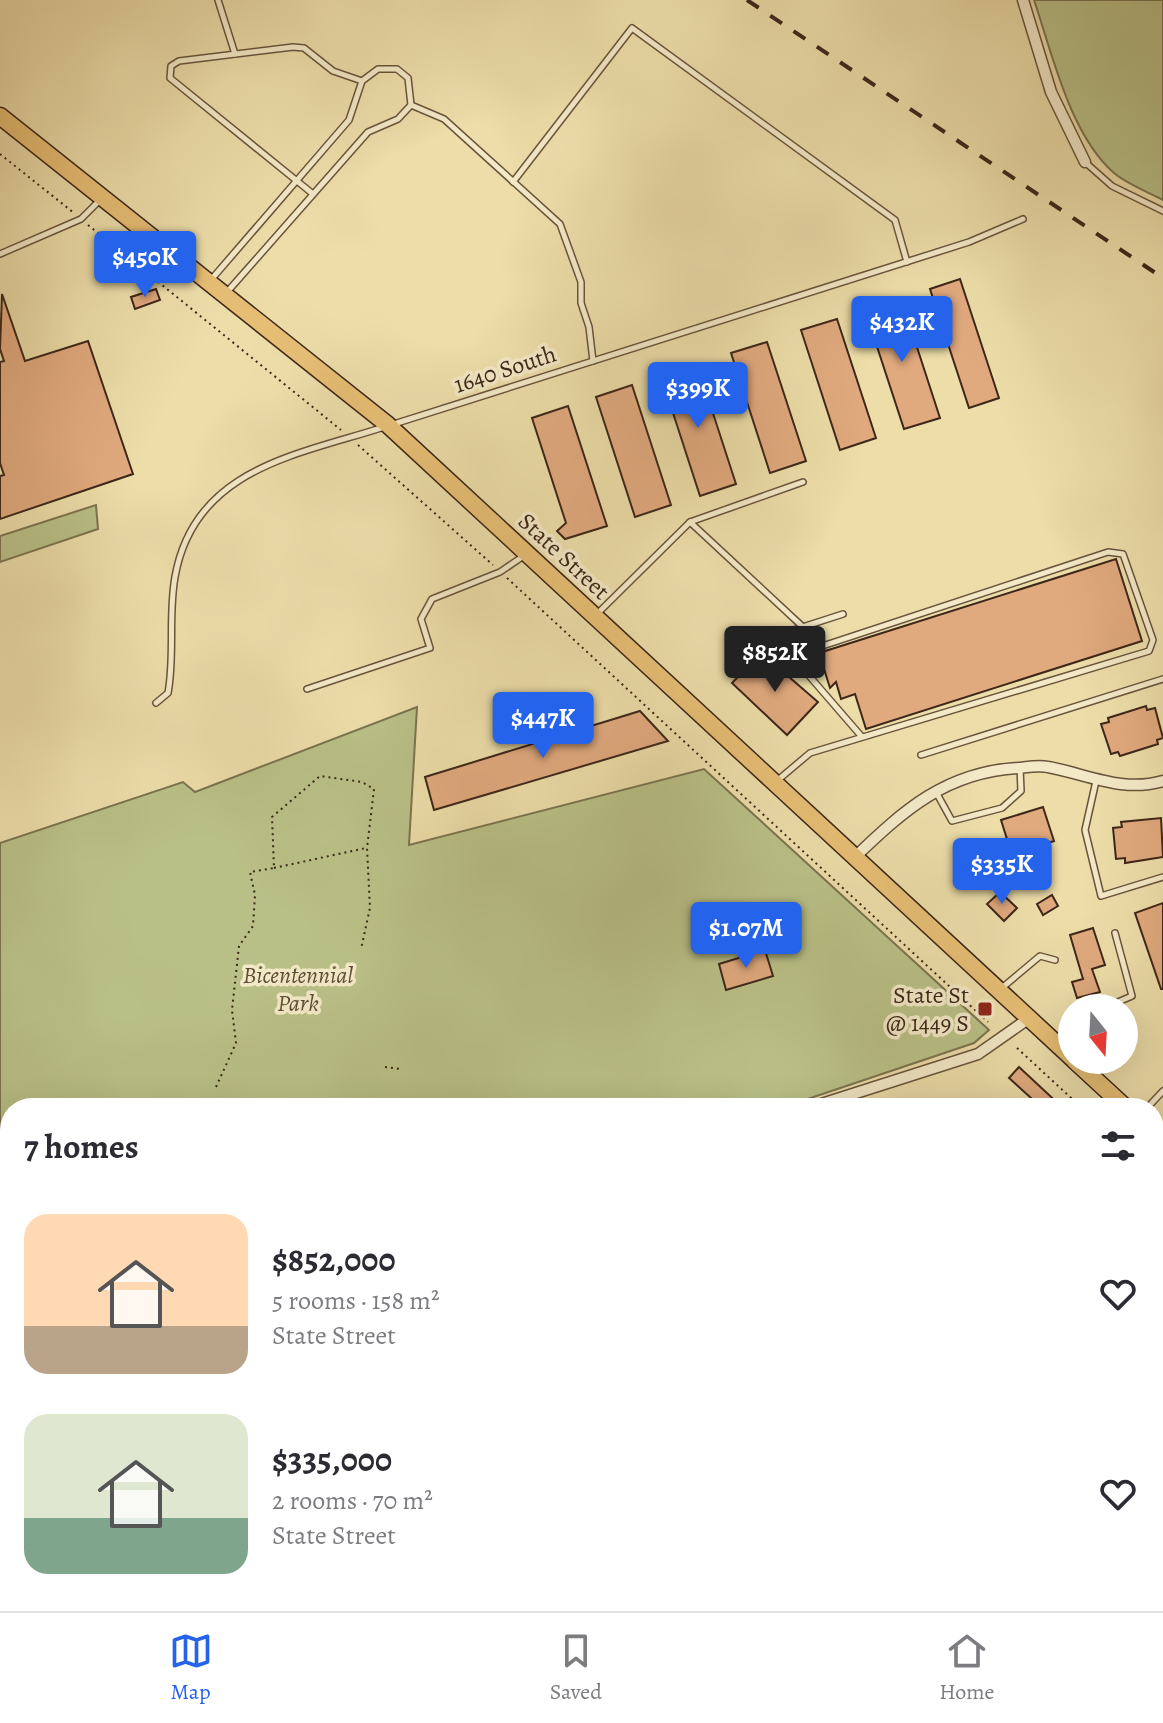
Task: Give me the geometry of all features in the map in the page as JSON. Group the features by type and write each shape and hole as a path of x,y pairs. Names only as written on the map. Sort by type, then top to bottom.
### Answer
{"main road":[{"name":"State Street","path":"0,116 388,425 1057,1044"},
{"name":"State Street","path":"1089,1074 1115,1098"}],"street":[{"path":"1023,0 1051,92 1085,162"},
{"path":"855,857 904,810 956,780 992,769 1046,766 1096,781 1150,785 1163,781"},
{"path":"849,1098 978,1054 1028,1019"}],"lane":[{"path":"218,0 235,54"},
{"path":"513,182 632,28 895,220 907,262"},
{"path":"313,194 170,78 171,66 179,61 304,48 333,71 362,81"},
{"path":"209,282 349,120 362,81 378,69 397,69 408,78 411,105 398,119 368,132 224,295"},
{"path":"411,105 444,119 560,224 581,282 581,303 589,327 593,361"},
{"path":"1085,162 1112,186 1163,211"},
{"path":"0,254 81,219 102,197"},
{"name":"1640 South","path":"156,703 168,693 171,676 176,573 192,529 228,486 285,455 907,262 1023,219"},
{"path":"594,617 690,522 803,482"},
{"path":"690,522 803,627"},
{"path":"775,784 810,753 1149,651 1153,640 1123,554 1108,552 792,656 862,737"},
{"path":"307,689 430,648 421,619 432,599 500,572 526,554"},
{"path":"741,647 843,614"},
{"path":"921,755 1163,679"},
{"path":"936,791 952,821 1002,808 1021,791 1020,767"},
{"path":"1096,781 1085,830 1101,896 1163,877"},
{"path":"1115,933 1131,994"},
{"path":"999,991 1040,956 1055,960"}],"path":[{"path":"274,868 272,817 320,776 362,782 374,789 367,848 370,908 361,949"},
{"path":"216,1087 236,1043 232,1010 239,946 253,926 255,895 250,872 367,848"},
{"path":"1017,1048 1071,1098"},
{"path":"385,1067 400,1069"}],"green space":[{"path":"1034,0 1163,0 1163,200 1114,173 1085,137 1064,92"},
{"path":"96,505 98,529 0,562 0,536"},
{"name":"Bicentennial Park","path":"417,707 409,845 704,769 989,1030 974,1043 811,1098 0,1098 0,843 183,782 195,792"}],"building":[{"path":"960,279 999,398 969,408 930,289"},
{"path":"156,289 160,300 135,309 131,297"},
{"path":"2,294 25,361 88,341 133,474 0,519 0,476 4,475 0,463 0,362 4,361 0,349"},
{"path":"901,298 940,418 904,429 865,310"},
{"path":"837,319 876,438 840,450 801,330"},
{"path":"767,342 806,461 770,473 731,353"},
{"path":"697,364 736,484 700,496 661,376"},
{"path":"632,385 671,505 635,517 596,397"},
{"path":"568,406 607,526 565,539 557,531 566,523 532,418"},
{"path":"1116,559 1142,641 866,729 855,694 841,699 836,682 830,688 819,653"},
{"path":"758,656 763,661 766,657 818,702 787,735 732,683"},
{"path":"1146,706 1147,710 1155,708 1163,738 1157,740 1158,744 1120,756 1118,752 1111,754 1101,724 1109,722 1108,718"},
{"path":"640,711 668,741 434,810 425,777"},
{"path":"1043,807 1054,841 1012,855 1001,820"},
{"path":"1161,818 1163,857 1125,863 1125,858 1116,859 1113,828 1122,827 1121,822"},
{"path":"1000,892 1017,908 1004,921 987,904"},
{"path":"1052,895 1058,906 1043,915 1037,904"},
{"path":"1163,903 1163,989 1161,989 1135,913"},
{"path":"1093,928 1105,965 1092,969 1100,992 1076,994 1072,982 1083,979 1070,935"},
{"path":"765,950 773,976 726,990 719,964"},
{"path":"1019,1067 1052,1098 1031,1098 1009,1078"}],"railway":[{"path":"747,0 1163,278"}],"place":[{"name":"State St @ 1449 S","path":"985,1009"}]}
